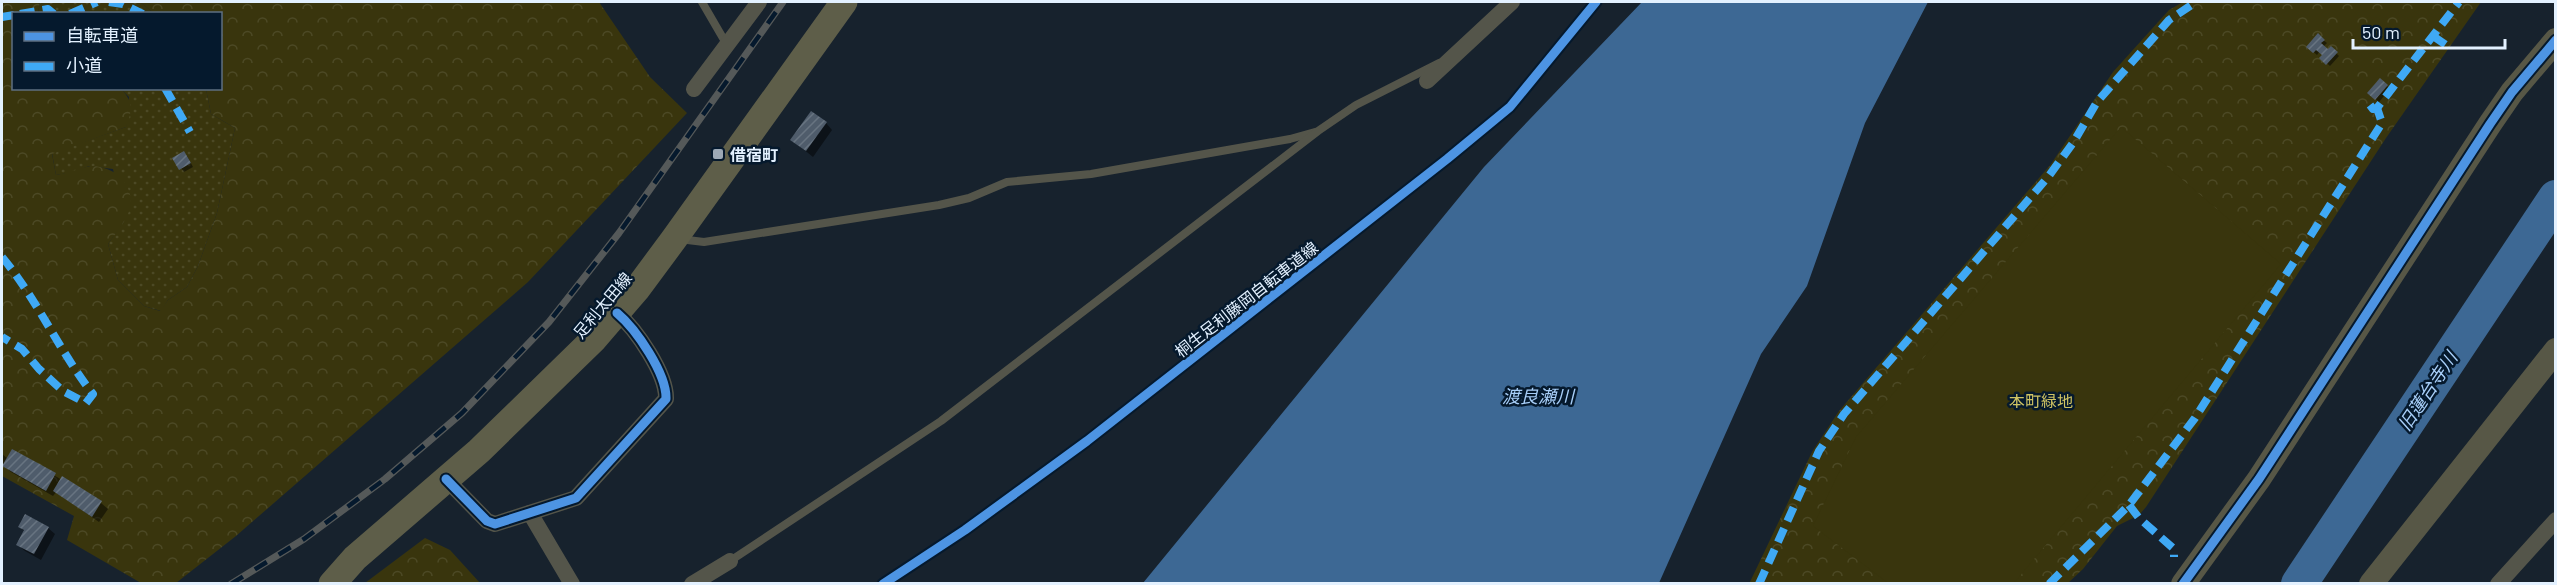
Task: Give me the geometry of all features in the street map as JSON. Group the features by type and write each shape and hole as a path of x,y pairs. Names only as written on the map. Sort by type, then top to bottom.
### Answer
{"main road":[{"name":"足利太田線","path":"332,584 355,558 446,479 567,368 616,313 674,239 844,2"}],"street":[{"path":"694,89 759,2"},
{"path":"1427,81 1459,54 1512,2"},
{"path":"2183,584 2259,479 2490,124 2512,92 2556,40"},
{"path":"446,479 487,521 495,524 576,498 666,399 667,388 639,336 616,313"},
{"path":"2371,584 2556,350"},
{"path":"530,513 572,584"},
{"path":"2498,584 2556,520"},
{"path":"692,584 730,561"}],"lane":[{"path":"702,2 727,45"},
{"path":"730,561 942,421 1318,131 1356,105 1459,54"},
{"path":"674,239 704,242 912,210 969,198 1007,182 1091,174 1290,139 1318,131"}],"green space":[{"path":"2,2 40,2 38,12 12,12 12,90 122,90 128,98 130,111 126,127 52,154 56,175 92,166 114,172 124,181 130,195 130,208 122,225 108,244 118,280 144,306 160,311 168,300 187,287 198,266 217,213 235,128 211,114 206,90 222,90 222,12 153,12 140,2 599,2 650,77 687,113 528,282 236,536 176,583 141,583 67,540 74,516 2,476"},
{"path":"40,2 140,2 153,12 38,12"},
{"name":"本町緑地","path":"2183,2 2481,2 2386,138 2146,507 2139,515 2117,526 2083,569 2068,583 1749,584 1812,452 1839,411 2051,164 2113,72 2169,10"},
{"path":"122,90 206,90 211,114 235,128 217,213 198,266 187,287 168,300 161,311 144,306 118,280 108,244 124,221 113,169 89,166 74,172 56,175 52,153 126,127 129,97"},
{"path":"2121,127 2281,264 2014,583 1888,583 1813,526 1856,437"},
{"path":"425,538 450,550 480,583 365,583"}],"water":[{"name":"渡良瀬川","path":"1642,2 1928,2 1865,123 1807,286 1761,354 1659,583 1143,583 1484,167"}],"building":[{"path":"2318,33 2325,40 2321,43 2328,49 2331,46 2338,52 2326,65 2319,58 2322,55 2316,50 2313,53 2306,47"},
{"path":"2380,78 2388,85 2375,100 2367,93"},
{"path":"811,111 827,122 806,151 790,140"},
{"path":"184,151 191,163 179,170 172,158"},
{"path":"12,449 56,473 46,491 2,466"},
{"path":"62,476 102,501 92,517 53,491"},
{"path":"25,514 49,527 34,554 16,545 24,530 18,527"}],"waterway":[{"name":"旧蓮台寺川","path":"2299,584 2556,198"}],"railway":[{"path":"231,584 304,539 385,479 462,413 549,322 619,233 783,2"}],"marked path":[{"path":"74,12 97,2"},
{"path":"109,2 123,4 139,12"},
{"path":"1759,584 1819,451 1844,414 2048,177 2073,143 2097,102 2169,20 2196,2"},
{"path":"2370,105 2373,109 2377,108 2459,2"},
{"path":"31,12 48,9 52,12"},
{"path":"2,17 12,15"},
{"path":"2433,36 2449,47"},
{"path":"166,90 190,132"},
{"path":"2049,584 2129,505 2195,418 2382,123 2377,108"},
{"path":"2,257 15,273 93,394 86,403 63,391 39,369 22,349 2,337"},
{"path":"2129,505 2139,518 2174,549 2174,557"}],"cycle path":[{"name":"桐生足利藤岡自転車道線","path":"883,584 965,530 1087,441 1447,159 1510,107 1596,2"},
{"path":"2183,584 2259,479 2490,124 2512,92 2556,40"},
{"path":"446,479 487,521 495,524 576,498 666,399 665,389 656,365 633,330 617,313"}],"place":[{"name":"借宿町","path":"718,154"}]}
